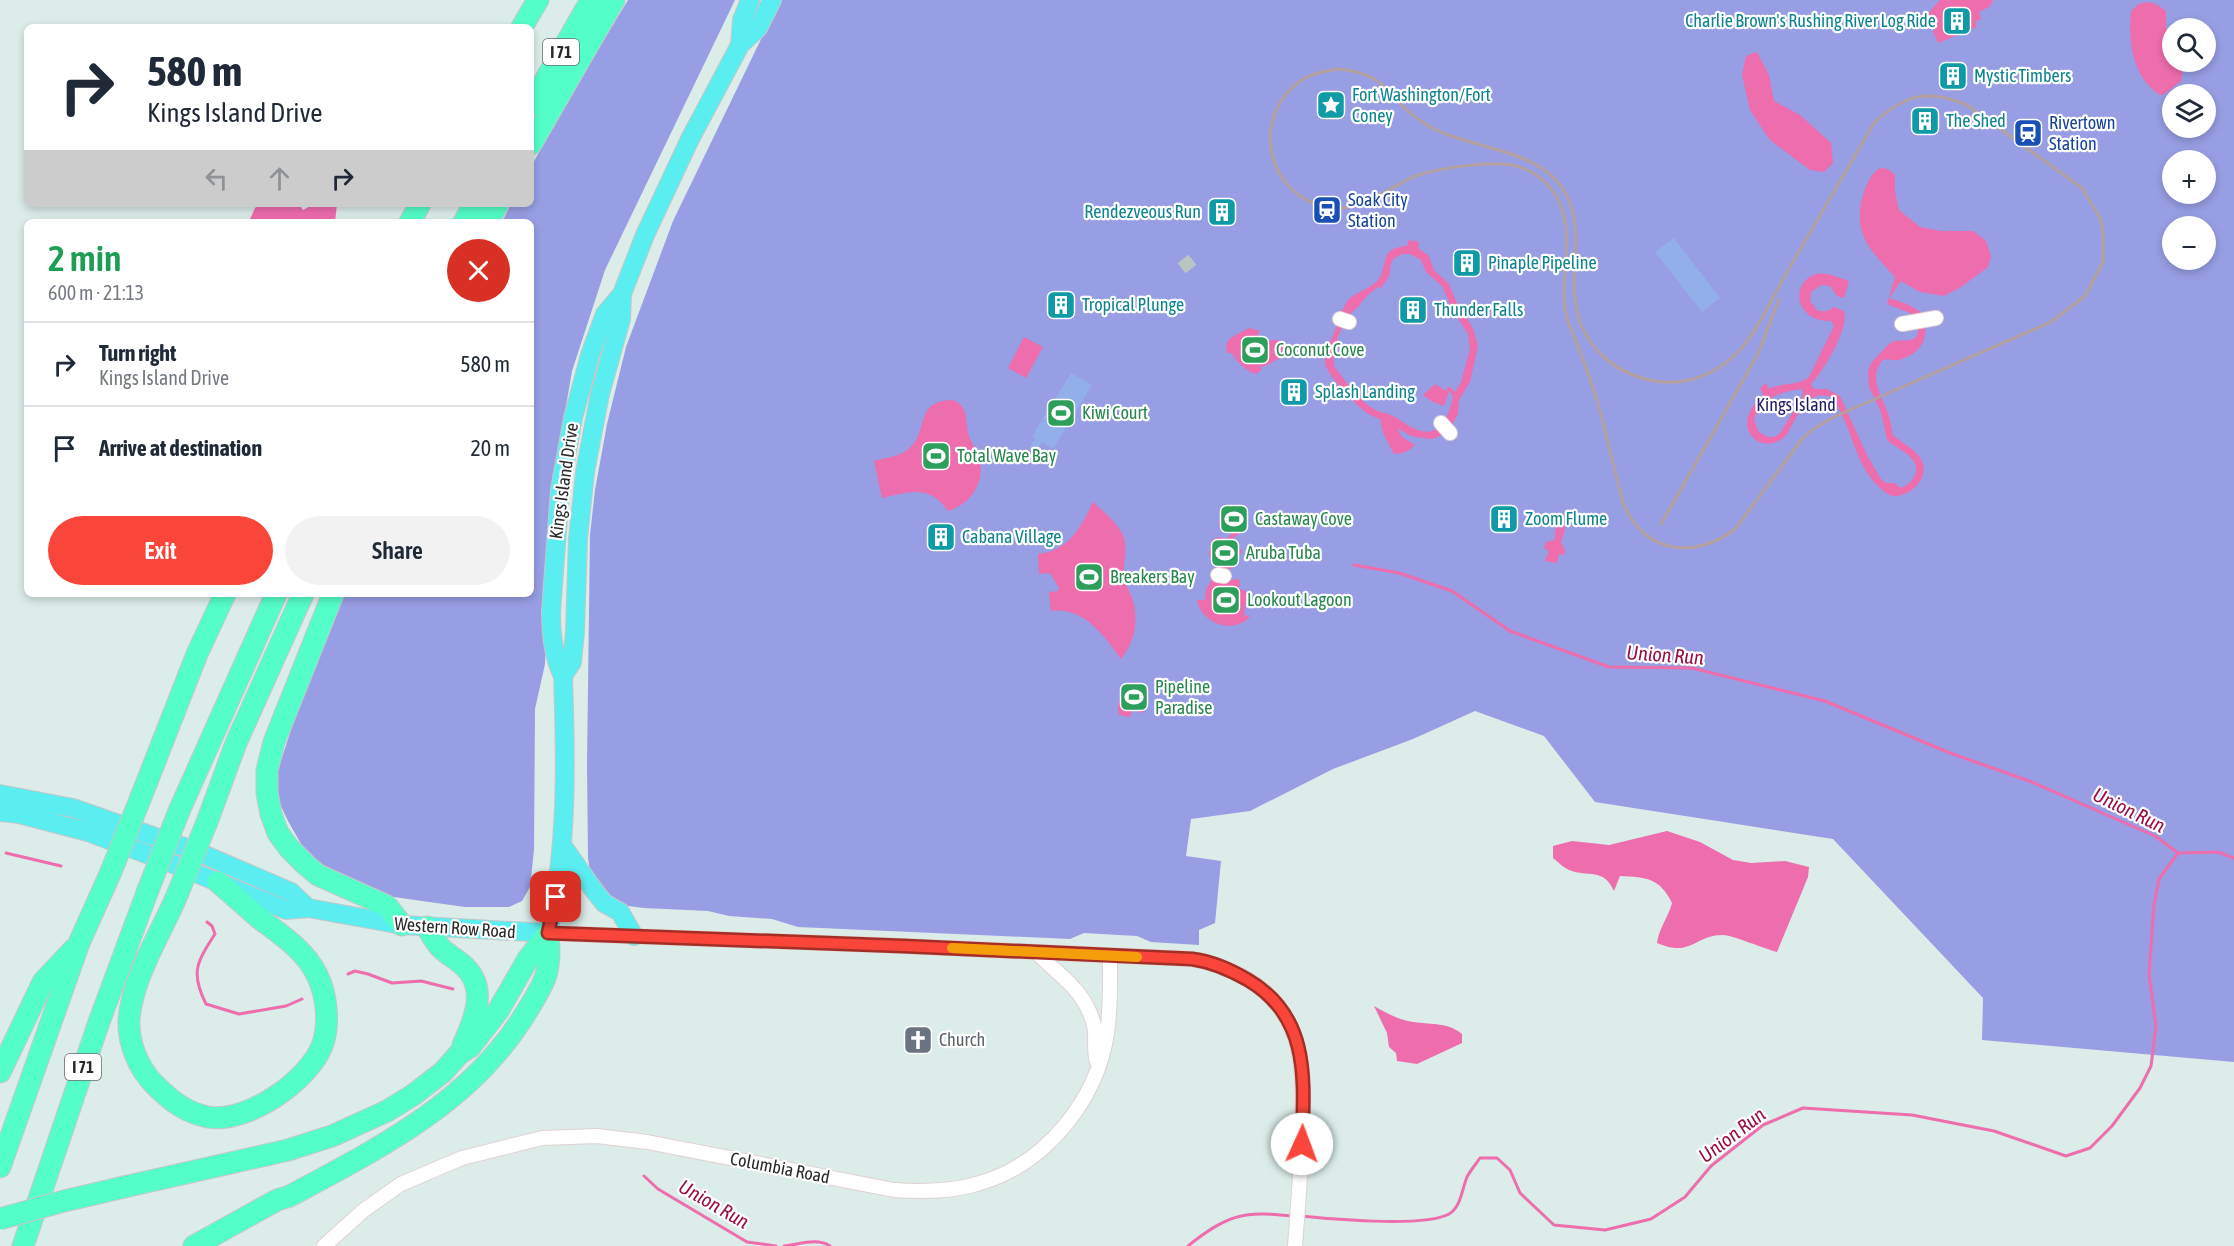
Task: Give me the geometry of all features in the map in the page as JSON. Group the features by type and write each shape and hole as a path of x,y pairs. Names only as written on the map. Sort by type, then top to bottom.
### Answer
{"highway":[{"name":"I 71","path":"524,24 538,0"},
{"name":"I 71","path":"534,100 591,0"},
{"path":"534,139 614,0"},
{"name":"I 71","path":"0,1167 79,943 110,874 197,654 224,597"},
{"name":"I 71","path":"23,1246 99,1022 148,890 179,811 275,597"},
{"path":"218,882 296,947 308,960 317,975 324,997 326,1015 322,1046 313,1062 286,1089 264,1105 238,1115 211,1117 190,1112 171,1100 149,1079 136,1057 130,1037 129,1018 141,975 207,822 236,743 302,597"},
{"path":"332,597 274,742 267,770 267,793 271,814 278,833 289,848 318,875 387,906 402,925"},
{"path":"427,927 441,949 467,969 474,980 477,994 474,1023 459,1054"},
{"path":"0,1219 64,1201 255,1159 332,1136 367,1122 413,1095 470,1047 498,1011 528,959 548,933"},
{"path":"194,1246 277,1200 290,1196 385,1145 453,1098 487,1064 525,1014 546,976 549,958 548,933"},
{"path":"0,1072 43,982 79,943"}],"main road":[{"name":"Kings Island Drive","path":"740,45 742,20 750,0"},
{"name":"Kings Island Drive","path":"548,933 556,897 562,845 563,676 572,662 578,539 585,472 600,394 621,319 622,294 650,224 690,139 740,45 758,28 772,0"},
{"name":"Western Row Road","path":"0,794 73,808 198,852 291,892 308,908"},
{"name":"Western Row Road","path":"0,813 19,814 88,832 286,910 308,908 402,925 548,933"},
{"path":"562,845 604,903 620,912 634,936"}],"street":[{"path":"1902,324 1936,318"},
{"name":"Western Row Road","path":"548,933 1110,955 1212,962 1227,968 1260,987 1274,1000 1286,1016 1300,1054 1304,1098 1295,1246"},
{"path":"1036,952 1077,988 1095,1028 1094,1054 1099,1066"},
{"name":"Columbia Road","path":"324,1246 347,1224 401,1184 462,1158 542,1138 597,1137 647,1142 894,1190 927,1192 981,1183 1012,1170 1048,1143 1073,1116 1089,1088 1099,1066 1107,1033 1110,955"}],"green space":[{"path":"628,0 735,0 605,270 572,371 552,488 545,664 535,709 534,850 530,887 522,901 509,907 465,907 358,892 330,877 304,849 278,800 276,776 336,597 534,597 534,219 504,219 510,207 534,207 534,161 565,104"},
{"name":"Kings Island","path":"780,0 2234,0 2234,1062 1982,1040 1983,998 1833,839 1595,802 1544,736 1475,711 1413,739 1333,769 1250,811 1191,819 1186,856 1221,861 1215,923 1199,930 1199,945 1151,942 1137,936 1084,933 1070,939 798,927 772,919 729,916 708,911 621,905 604,895 590,871 587,764 590,535 595,490 607,424 626,347 673,221"}],"shaded area":[{"path":"1940,0 1993,1 1989,7 1979,12 1981,19 1975,22 1977,27 1938,43 1933,31 1937,26 1924,18"},
{"path":"2147,2 2156,4 2166,11 2166,18 2162,18 2162,72 2183,72 2181,81 2177,84 2162,84 2162,95 2143,78 2134,58 2130,34 2131,11 2139,4"},
{"path":"1757,52 1769,75 1774,101 1800,115 1831,143 1833,163 1824,172 1810,170 1770,140 1750,110 1742,75 1746,56"},
{"path":"1880,168 1888,169 1895,175 1895,192 1899,210 1920,227 1941,231 1973,231 1986,241 1991,256 1988,267 1961,287 1944,296 1920,292 1901,281 1889,298 1921,312 1925,327 1924,341 1916,352 1899,360 1883,360 1876,373 1878,388 1889,416 1893,435 1915,452 1923,466 1918,485 1906,493 1893,496 1881,489 1863,466 1844,418 1831,397 1823,395 1809,401 1787,434 1778,441 1769,444 1760,442 1752,437 1748,429 1748,419 1752,408 1763,395 1760,388 1766,383 1769,389 1800,382 1809,377 1834,326 1831,321 1818,319 1803,308 1800,292 1803,284 1817,274 1833,276 1849,281 1844,298 1837,296 1830,286 1821,285 1811,292 1810,301 1818,311 1828,311 1834,307 1844,311 1845,318 1839,338 1828,360 1811,384 1814,389 1827,389 1840,396 1868,457 1881,479 1901,488 1915,475 1916,469 1912,459 1887,440 1881,412 1869,387 1868,372 1871,363 1894,341 1912,340 1917,336 1919,327 1915,315 1887,304 1895,277 1871,249 1862,231 1860,209 1863,195 1869,180","holes":["1802,389 1803,395 1778,435 1769,437 1758,431 1754,419 1762,405 1779,394 1794,390"]},
{"path":"301,207 303,210 308,207 337,207 335,219 250,219 255,208"},
{"path":"1674,238 1720,298 1702,312 1655,252"},
{"path":"1409,240 1419,242 1418,248 1429,256 1434,270 1449,284 1456,301 1473,328 1478,346 1470,382 1459,400 1458,414 1450,429 1436,438 1429,439 1411,436 1397,428 1402,437 1415,445 1406,452 1394,454 1383,433 1380,419 1362,409 1335,381 1326,367 1325,359 1343,309 1349,299 1378,280 1385,259 1391,250 1407,246","holes":["1403,254 1410,254 1421,260 1426,272 1442,286 1452,309 1468,334 1470,349 1461,382 1455,392 1448,386 1446,391 1435,384 1423,395 1444,406 1449,391 1453,396 1443,424 1432,431 1424,432 1372,408 1349,386 1335,368 1334,362 1336,342 1347,317 1378,287 1381,288 1389,276 1394,259"]},
{"name":"Coconut Cove","path":"1249,328 1260,331 1257,337 1264,341 1278,340 1284,348 1280,358 1263,367 1259,366 1262,369 1256,374 1248,371 1250,368 1247,370 1232,353 1227,353 1226,345 1230,338"},
{"path":"1024,337 1043,347 1026,378 1008,368"},
{"name":"Kiwi Court","path":"1071,373 1092,385 1053,449 1042,442 1035,453 1029,449 1035,438 1032,436"},
{"name":"Total Wave Bay","path":"953,400 959,403 965,411 969,436 978,453 981,465 979,483 970,497 957,508 948,511 941,502 926,493 910,492 882,498 874,461 906,451 914,444 927,412 932,406"},
{"name":"Breakers Bay","path":"1093,502 1116,524 1124,538 1124,578 1135,609 1135,624 1132,639 1121,659 1092,624 1074,613 1051,611 1049,592 1058,591 1059,588 1050,573 1039,574 1038,554 1049,552 1066,543 1084,520"},
{"name":"Castaway Cove","path":"1232,505 1243,507 1247,511 1245,521 1232,531 1231,527 1229,532 1225,532 1219,525 1219,520 1222,520 1226,511 1224,509"},
{"path":"1559,522 1564,523 1565,530 1561,542 1565,550 1564,555 1559,554 1557,563 1545,561 1549,551 1544,548 1546,542 1555,540 1555,531"},
{"name":"Lookout Lagoon","path":"1213,530 1217,538 1222,537 1226,540 1233,532 1238,531 1239,534 1230,540 1233,541 1236,549 1242,550 1241,554 1236,554 1238,559 1235,563 1231,561 1233,568 1225,570 1229,580 1239,579 1240,585 1234,592 1239,588 1247,592 1244,615 1250,616 1236,625 1227,626 1211,620 1200,608 1197,600 1205,600 1206,590 1220,565 1216,569 1209,554 1212,539 1218,542"},
{"name":"Pipeline Paradise","path":"1122,685 1149,688 1144,712 1133,709 1130,717 1119,715"},
{"path":"1667,831 1700,842 1733,860 1751,863 1785,861 1809,867 1808,877 1777,952 1723,935 1705,938 1686,947 1678,948 1657,943 1672,903 1662,888 1645,878 1620,876 1614,891 1610,884 1600,876 1569,870 1553,858 1553,846 1572,841 1609,845"},
{"path":"1374,1006 1404,1020 1449,1027 1462,1034 1462,1043 1417,1064 1397,1061 1396,1053 1389,1047 1387,1033"}],"waterway":[{"name":"Union Run","path":"1354,565 1399,573 1452,591 1510,631 1609,667 1692,668 1825,701 1950,753 2032,782 2155,836 2178,853"},
{"name":"Union Run","path":"1300,1216 1399,1222 1436,1218 1449,1214 1456,1207 1467,1177 1480,1158 1497,1158 1510,1170 1520,1193 1554,1225 1605,1230 1651,1219 1685,1197 1711,1166 1763,1125 1803,1108 1912,1115 1994,1131 2066,1156 2090,1148 2112,1126 2140,1088 2151,1066 2156,1026 2149,975 2154,905 2159,879 2178,853 2218,852 2234,858"},
{"name":"Union Run","path":"6,853 61,866"},
{"name":"Union Run","path":"207,922 212,926 215,934 200,960 197,975 206,1004 239,1014 286,1006 302,999"},
{"name":"Union Run","path":"348,974 355,971 392,983 421,981 453,989"},
{"name":"Union Run","path":"644,1176 658,1189 747,1242 776,1246"},
{"name":"Union Run","path":"1188,1246 1214,1227 1237,1217 1261,1214 1293,1216"},
{"name":"Union Run","path":"784,1246 813,1242 830,1246"}],"tunnel":[{"path":"1183,259 1191,269"}],"railway":[{"path":"1338,69 1369,76 1427,125 1459,138 1512,154 1543,169 1555,179 1567,195 1573,213 1576,232 1576,309 1582,327 1592,345 1606,359 1623,371 1642,378 1667,382 1691,380 1713,371 1734,356 1756,328 1874,123 1896,106 1917,97 1940,97 1967,105 2082,188 2100,218 2103,232 2103,262 2085,296 2051,322 1836,416 1813,429 1802,439 1736,528 1705,545 1689,548 1673,547 1644,534 1624,505 1598,405 1567,320 1564,294 1566,228 1557,198 1547,184 1533,173 1516,166 1506,164 1464,166 1413,177 1372,200 1339,208 1326,207 1305,199 1289,186 1278,170 1271,151 1271,131 1276,112 1286,94 1303,79 1338,69"},
{"path":"1661,524 1758,354 1779,299"}],"slow traffic":[{"path":"952,948 1137,957"}],"place":[{"name":"Charlie Brown's Rushing River Log Ride","path":"1957,21"},
{"name":"Mystic Timbers","path":"1953,76"},
{"name":"Fort Washington/Fort Coney","path":"1331,105"},
{"name":"The Shed","path":"1925,121"},
{"name":"Rivertown Station","path":"2028,133"},
{"name":"Soak City Station","path":"1327,210"},
{"name":"Rendezveous Run","path":"1222,212"},
{"name":"Pinaple Pipeline","path":"1467,263"},
{"name":"Tropical Plunge","path":"1061,305"},
{"name":"Thunder Falls","path":"1413,310"},
{"name":"Coconut Cove","path":"1255,350"},
{"name":"Splash Landing","path":"1294,392"},
{"name":"Kiwi Court","path":"1061,413"},
{"name":"Total Wave Bay","path":"936,456"},
{"name":"Castaway Cove","path":"1234,519"},
{"name":"Zoom Flume","path":"1504,519"},
{"name":"Cabana Village","path":"941,537"},
{"name":"Aruba Tuba","path":"1225,553"},
{"name":"Breakers Bay","path":"1089,577"},
{"name":"Lookout Lagoon","path":"1226,600"},
{"name":"Pipeline Paradise","path":"1134,697"},
{"name":"Church","path":"918,1040"}],"route":[{"path":"556,897 548,933 903,946 1192,959 1212,962 1260,987 1286,1016 1298,1044 1303,1066 1302,1144"}]}
